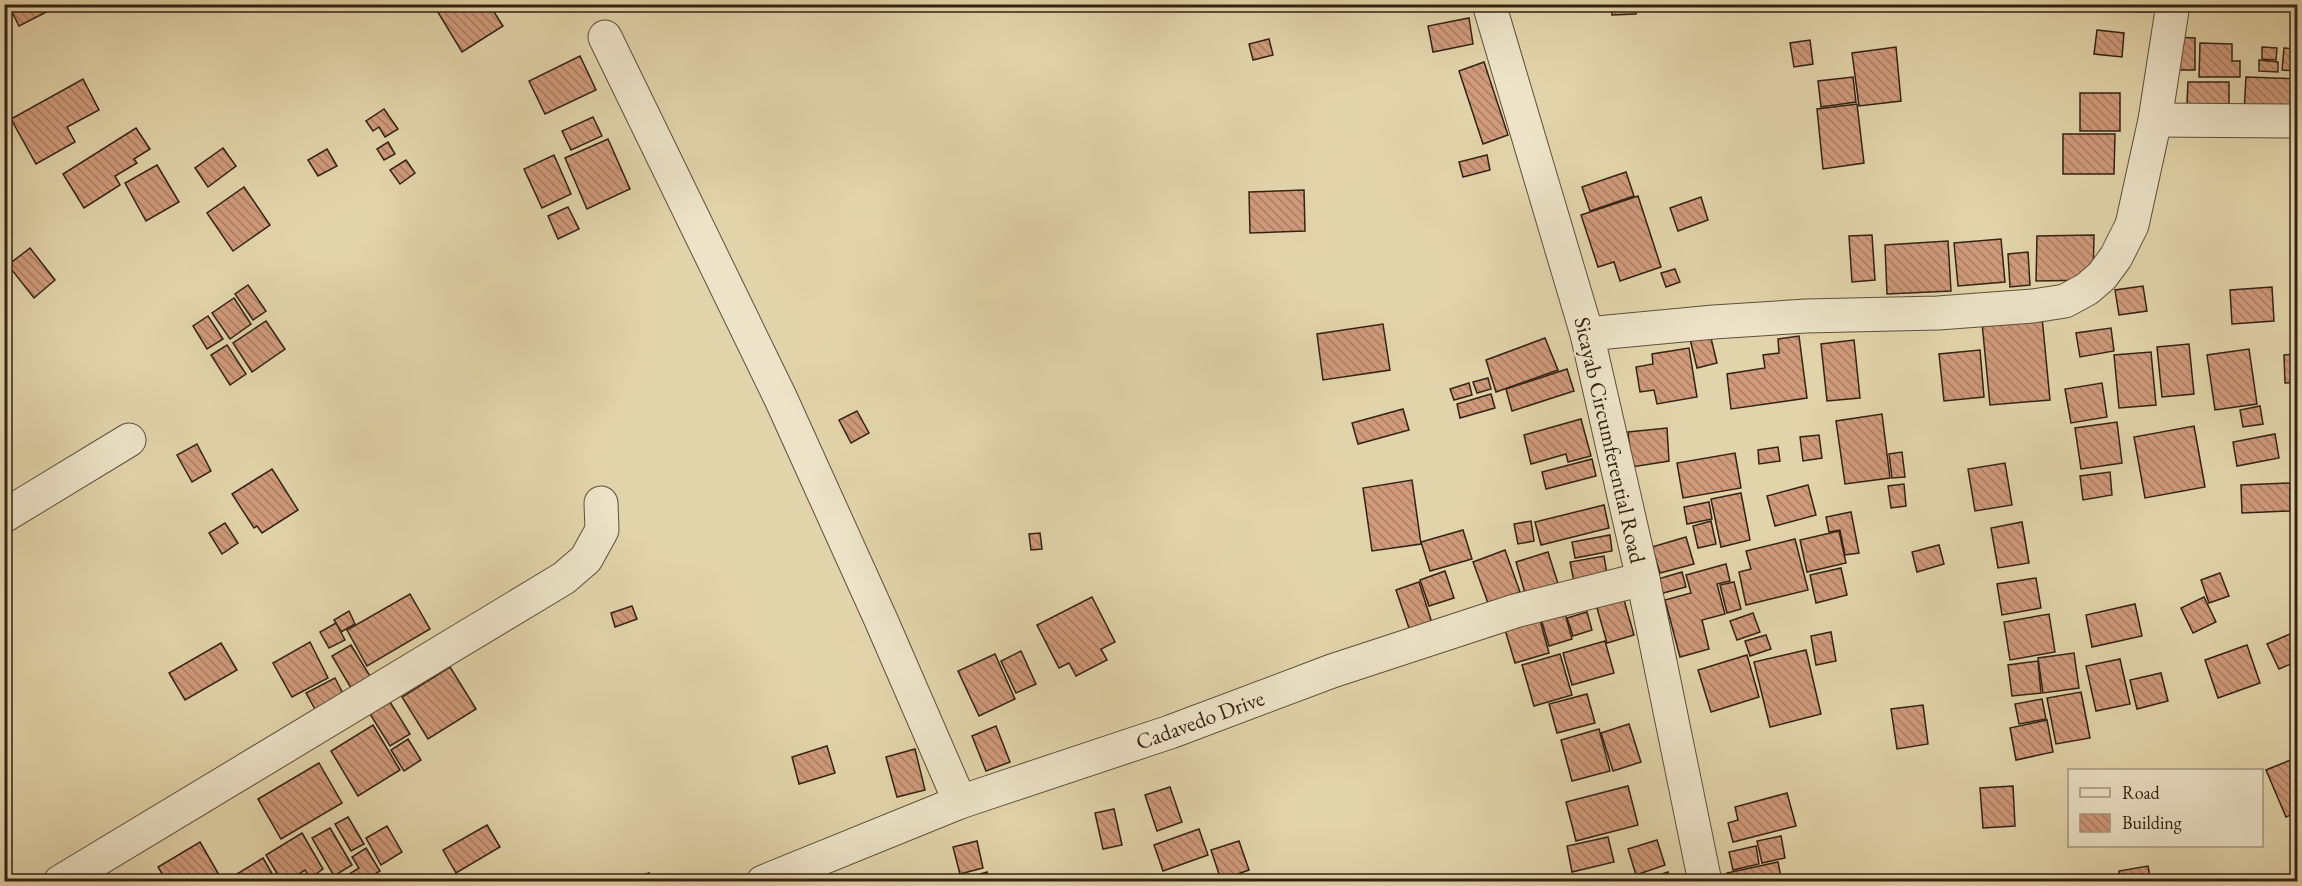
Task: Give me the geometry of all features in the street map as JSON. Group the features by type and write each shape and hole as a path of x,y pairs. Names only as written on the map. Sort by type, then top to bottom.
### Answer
{"street":[{"name":"Sicayab Circumferential Road","path":"1489,4 1587,334 1643,579 1705,882"},
{"path":"1587,334 1806,316 1938,313 2033,306 2065,301 2087,289 2102,276 2132,225 2155,120 2173,4"},
{"path":"605,37 709,246 781,399 960,802"},
{"path":"2155,120 2298,121"},
{"path":"4,516 129,440"},
{"path":"60,882 564,578 586,560 602,530 601,503"},
{"name":"Cadavedo Drive","path":"763,882 960,802 1170,732 1429,638 1515,611 1643,579"}],"building":[{"path":"8,4 62,4 19,26"},
{"path":"433,4 489,4 503,26 462,52"},
{"path":"1612,4 1636,4 1636,14 1612,15"},
{"path":"2117,4 2152,4 2151,12 2117,11"},
{"path":"1469,18 1473,44 1433,52 1428,26"},
{"path":"2097,30 2124,33 2122,57 2094,54"},
{"path":"2175,37 2195,38 2195,70 2174,70"},
{"path":"1269,39 1273,55 1253,60 1249,44"},
{"path":"1810,40 1813,64 1794,67 1790,43"},
{"path":"2200,43 2232,44 2232,61 2240,61 2240,77 2199,77"},
{"path":"1896,47 1901,101 1859,106 1852,53"},
{"path":"2262,47 2277,48 2276,60 2262,59"},
{"path":"2284,48 2298,49 2298,71 2282,70"},
{"path":"580,56 596,90 545,114 529,81"},
{"path":"2259,60 2278,62 2278,72 2259,71"},
{"path":"1484,62 1508,135 1483,144 1459,71"},
{"path":"1853,77 1856,102 1821,107 1818,81"},
{"path":"2246,77 2298,79 2298,115 2244,113"},
{"path":"83,79 99,110 67,127 75,142 36,164 11,119"},
{"path":"2188,82 2229,82 2229,105 2187,104"},
{"path":"2080,93 2120,93 2120,131 2080,131"},
{"path":"1857,104 1864,163 1823,169 1817,109"},
{"path":"384,109 398,129 385,137 379,127 373,131 366,121"},
{"path":"593,117 602,136 571,150 562,131"},
{"path":"136,128 150,149 134,159 137,163 115,176 120,185 84,208 63,174"},
{"path":"2063,134 2115,134 2114,174 2063,174"},
{"path":"608,139 630,189 587,209 565,158"},
{"path":"388,142 395,154 384,160 377,149"},
{"path":"223,148 236,166 208,187 195,168"},
{"path":"327,149 337,166 318,176 308,160"},
{"path":"554,155 571,194 542,208 524,169"},
{"path":"1487,155 1490,170 1463,177 1459,162"},
{"path":"406,160 415,173 400,184 390,170"},
{"path":"157,165 179,202 146,221 125,183"},
{"path":"1626,172 1634,196 1590,211 1582,187"},
{"path":"244,187 270,225 233,251 207,213"},
{"path":"1304,190 1305,231 1250,233 1249,192"},
{"path":"1638,196 1661,267 1620,281 1614,262 1598,267 1581,215"},
{"path":"1701,197 1708,220 1678,231 1670,208"},
{"path":"568,207 579,229 558,239 548,216"},
{"path":"1872,235 1875,280 1852,282 1849,236"},
{"path":"2094,235 2093,280 2036,281 2037,236"},
{"path":"2001,239 2005,282 1958,286 1954,243"},
{"path":"1948,241 1951,291 1887,294 1885,245"},
{"path":"30,248 55,280 34,298 8,265"},
{"path":"2028,252 2030,285 2010,287 2008,254"},
{"path":"1675,269 1680,282 1666,287 1661,273"},
{"path":"248,285 266,311 253,320 235,294"},
{"path":"2143,286 2147,311 2119,315 2115,290"},
{"path":"2272,287 2274,321 2232,324 2230,290"},
{"path":"234,298 251,324 230,339 212,313"},
{"path":"208,316 223,339 207,349 193,326"},
{"path":"2042,317 2050,400 1990,405 1982,323"},
{"path":"266,321 285,349 252,372 233,343"},
{"path":"1383,324 1390,370 1323,380 1317,334"},
{"path":"2111,328 2114,351 2080,357 2076,333"},
{"path":"1710,334 1717,363 1697,368 1690,339"},
{"path":"1799,336 1807,398 1731,409 1727,374 1765,368 1763,355 1779,353 1778,339"},
{"path":"1545,338 1558,370 1496,392 1486,360"},
{"path":"1854,340 1860,398 1827,401 1821,344"},
{"path":"2189,344 2194,394 2162,397 2157,347"},
{"path":"227,345 246,374 230,385 211,355"},
{"path":"1689,348 1697,397 1657,404 1654,390 1640,392 1636,367 1653,364 1652,354"},
{"path":"2249,349 2257,404 2215,410 2207,355"},
{"path":"1980,350 1984,397 1944,401 1939,354"},
{"path":"2151,352 2156,405 2119,408 2114,355"},
{"path":"2298,354 2298,382 2285,383 2284,355"},
{"path":"1567,369 1574,391 1512,411 1506,389"},
{"path":"1488,378 1491,389 1477,393 1473,382"},
{"path":"1469,383 1472,395 1454,400 1450,389"},
{"path":"2102,383 2107,417 2071,423 2065,389"},
{"path":"1491,394 1495,408 1460,418 1457,404"},
{"path":"2260,406 2263,424 2243,427 2240,410"},
{"path":"1403,409 1409,430 1358,444 1352,423"},
{"path":"857,411 869,433 851,443 839,420"},
{"path":"1882,414 1890,478 1845,484 1836,421"},
{"path":"1581,419 1591,456 1568,462 1566,454 1531,464 1524,435"},
{"path":"2117,422 2122,463 2081,469 2075,428"},
{"path":"2194,426 2205,487 2145,498 2134,437"},
{"path":"1667,428 1669,461 1632,467 1628,432"},
{"path":"2275,434 2279,458 2237,466 2233,442"},
{"path":"1819,435 1822,458 1803,461 1800,437"},
{"path":"197,444 211,471 192,482 177,455"},
{"path":"1778,447 1780,461 1759,464 1758,450"},
{"path":"1902,452 1905,477 1892,478 1889,454"},
{"path":"1735,453 1741,488 1683,498 1677,463"},
{"path":"1592,459 1596,476 1546,489 1542,472"},
{"path":"2005,463 2012,505 1975,511 1968,469"},
{"path":"272,469 298,510 262,533 257,526 254,528 232,494"},
{"path":"2110,472 2112,495 2083,500 2080,476"},
{"path":"1412,480 1421,544 1372,551 1363,488"},
{"path":"2290,483 2290,511 2242,513 2241,485"},
{"path":"1904,484 1906,506 1891,508 1888,486"},
{"path":"1808,485 1816,515 1775,526 1767,496"},
{"path":"1741,493 1750,540 1721,547 1711,499"},
{"path":"1709,502 1712,519 1687,524 1684,507"},
{"path":"1604,505 1609,528 1541,545 1535,522"},
{"path":"1851,512 1859,553 1845,555 1840,530 1829,532 1826,517"},
{"path":"1531,521 1534,541 1518,544 1514,524"},
{"path":"1711,521 1716,544 1698,548 1693,526"},
{"path":"2022,522 2029,563 1998,568 1991,528"},
{"path":"225,523 238,543 222,554 209,533"},
{"path":"1463,530 1472,559 1430,571 1421,542"},
{"path":"1839,531 1846,563 1807,572 1800,540"},
{"path":"1040,533 1042,549 1031,550 1029,534"},
{"path":"1610,535 1612,551 1575,558 1572,542"},
{"path":"1686,537 1694,564 1660,573 1652,547"},
{"path":"1795,539 1808,590 1746,605 1739,572 1751,569 1746,551"},
{"path":"1939,545 1944,564 1917,572 1912,552"},
{"path":"1505,550 1520,592 1488,603 1473,562"},
{"path":"1548,552 1560,590 1527,600 1516,562"},
{"path":"1604,556 1608,580 1575,587 1570,562"},
{"path":"1726,564 1730,581 1717,584 1725,614 1702,620 1709,649 1680,657 1665,600 1691,593 1686,575"},
{"path":"1841,568 1847,595 1816,603 1810,575"},
{"path":"1445,571 1454,598 1429,606 1420,580"},
{"path":"1682,572 1686,587 1663,593 1658,579"},
{"path":"2220,573 2229,596 2209,603 2201,580"},
{"path":"2036,578 2041,608 2002,615 1997,584"},
{"path":"1419,582 1432,623 1410,631 1396,590"},
{"path":"1734,582 1741,609 1727,613 1720,585"},
{"path":"1622,593 1634,635 1607,643 1595,601"},
{"path":"410,594 430,629 367,666 347,630"},
{"path":"1092,597 1115,642 1101,649 1107,660 1076,676 1069,663 1059,668 1037,625"},
{"path":"2204,597 2216,622 2193,633 2181,608"},
{"path":"2135,604 2142,636 2092,647 2086,615"},
{"path":"632,606 637,619 615,627 611,613"},
{"path":"1563,606 1572,639 1549,646 1539,612"},
{"path":"349,611 355,624 341,632 334,620"},
{"path":"1587,612 1592,630 1573,636 1567,618"},
{"path":"1538,613 1549,653 1515,663 1503,623"},
{"path":"1753,613 1760,632 1737,640 1730,621"},
{"path":"2049,614 2055,652 2010,660 2004,622"},
{"path":"336,623 345,640 329,648 320,632"},
{"path":"1831,632 1836,661 1816,665 1811,636"},
{"path":"2290,634 2298,651 2298,661 2279,669 2267,644"},
{"path":"1766,635 1771,649 1750,656 1745,641"},
{"path":"1605,641 1614,673 1572,685 1563,653"},
{"path":"310,642 328,678 292,697 273,663"},
{"path":"221,643 237,670 185,700 169,673"},
{"path":"351,645 373,681 354,693 332,656"},
{"path":"2247,645 2260,683 2218,698 2205,660"},
{"path":"1806,650 1821,714 1770,727 1754,662"},
{"path":"1021,651 1036,684 1016,693 1001,661"},
{"path":"2074,653 2079,688 2043,693 2038,658"},
{"path":"995,654 1015,699 979,716 958,671"},
{"path":"1560,654 1572,695 1534,706 1522,665"},
{"path":"1747,655 1759,697 1711,712 1698,670"},
{"path":"2120,659 2130,704 2096,711 2086,666"},
{"path":"2038,661 2041,693 2012,696 2008,665"},
{"path":"450,667 476,709 428,739 402,697"},
{"path":"2161,673 2168,701 2137,709 2130,680"},
{"path":"335,678 348,703 320,718 306,693"},
{"path":"2081,692 2090,738 2056,744 2047,698"},
{"path":"1587,694 1595,723 1557,733 1549,704"},
{"path":"2042,699 2046,719 2019,724 2015,704"},
{"path":"390,702 410,734 390,746 370,714"},
{"path":"1923,705 1928,744 1897,749 1891,709"},
{"path":"2047,720 2053,752 2016,760 2010,728"},
{"path":"1629,724 1641,762 1613,771 1601,733"},
{"path":"373,725 400,770 358,796 331,751"},
{"path":"996,726 1010,762 986,771 972,736"},
{"path":"1599,729 1610,771 1572,781 1561,740"},
{"path":"408,739 421,760 404,771 391,750"},
{"path":"827,746 835,773 799,784 792,757"},
{"path":"915,749 925,790 897,797 886,757"},
{"path":"2298,757 2298,812 2286,817 2266,770"},
{"path":"319,763 342,803 281,839 258,799"},
{"path":"1628,786 1638,825 1576,841 1566,802"},
{"path":"2013,786 2015,826 1983,828 1980,788"},
{"path":"1170,787 1182,822 1157,831 1145,795"},
{"path":"1787,793 1796,826 1733,842 1728,823 1738,820 1735,807"},
{"path":"1114,809 1122,845 1103,849 1095,813"},
{"path":"348,817 364,844 351,851 335,824"},
{"path":"487,825 500,847 456,873 443,850"},
{"path":"387,826 402,852 381,865 366,838"},
{"path":"330,828 352,865 334,876 312,838"},
{"path":"1199,829 1208,855 1163,871 1154,845"},
{"path":"302,833 323,869 310,878 305,870 286,882 282,882 266,855"},
{"path":"1781,836 1785,858 1762,863 1757,841"},
{"path":"1608,837 1614,862 1572,872 1567,846"},
{"path":"1657,840 1665,865 1636,875 1628,849"},
{"path":"977,841 983,868 960,874 953,847"},
{"path":"1239,841 1249,870 1221,880 1211,850"},
{"path":"200,842 222,880 219,882 167,882 158,867"},
{"path":"1756,846 1759,864 1733,870 1729,852"},
{"path":"366,848 380,871 363,882 349,882 346,876 359,868 352,857"},
{"path":"263,858 277,882 235,882 232,877"},
{"path":"1778,862 1782,882 1729,882 1727,873"},
{"path":"2148,866 2151,882 2121,882 2119,871"},
{"path":"987,872 990,882 965,882 964,879"},
{"path":"1668,872 1671,882 1638,882"},
{"path":"649,873 651,882 623,882 623,881"}]}
